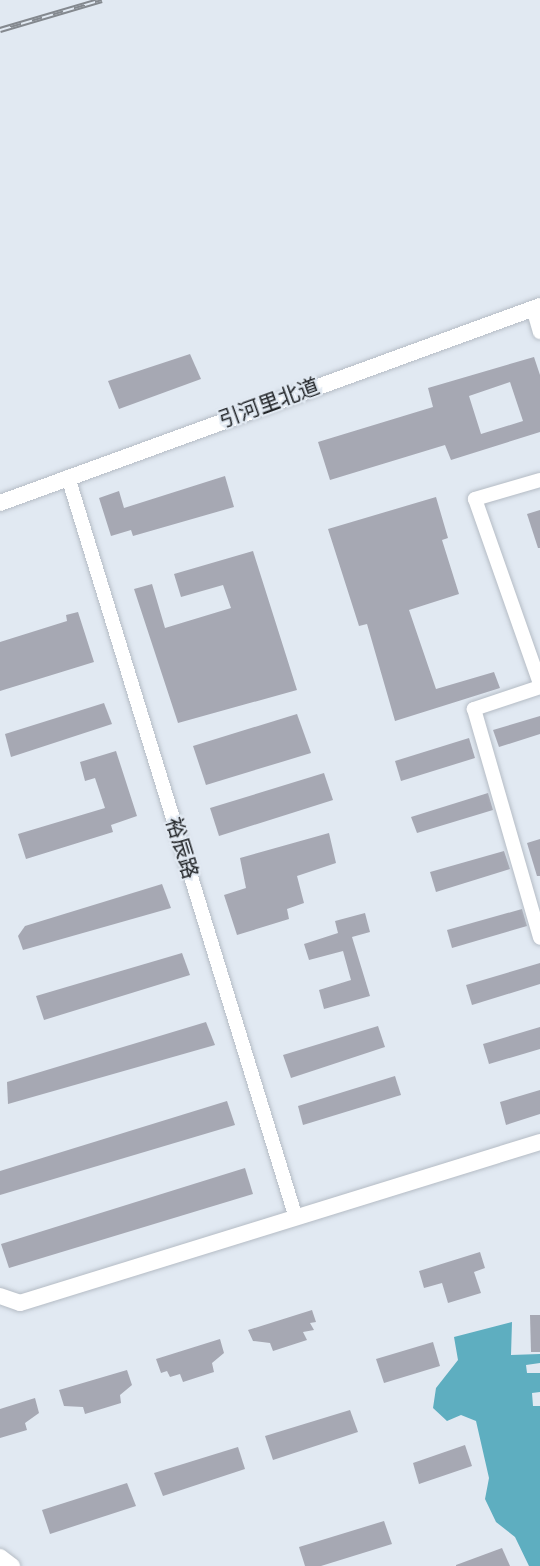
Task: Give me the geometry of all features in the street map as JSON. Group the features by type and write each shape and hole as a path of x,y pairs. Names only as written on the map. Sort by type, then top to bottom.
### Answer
{"street":[{"path":"536,307 540,332"},
{"name":"引河里北道","path":"0,503 536,307"},
{"name":"裕辰路","path":"68,477 296,1218"},
{"path":"540,480 475,500 540,685 474,709 540,938"},
{"path":"0,1296 20,1303 540,1142"},
{"path":"0,1557 12,1566"}],"water":[{"path":"512,1322 511,1355 540,1354 540,1363 526,1365 527,1373 540,1373 540,1392 532,1393 533,1406 540,1406 540,1566 529,1566 515,1537 496,1522 485,1499 489,1478 476,1421 461,1415 447,1421 433,1408 436,1388 458,1360 454,1337"}],"building":[{"path":"190,354 201,379 119,409 108,381"},
{"path":"534,357 540,375 540,432 451,460 445,445 330,480 318,442 433,407 428,388","holes":["510,382 523,421 481,434 469,396"]},
{"path":"225,476 234,507 133,536 131,530 111,536 99,498 119,491 124,508"},
{"path":"436,497 448,538 442,540 459,594 409,610 436,689 494,672 500,688 395,721 367,624 359,626 328,529"},
{"path":"540,510 540,548 538,548 527,514"},
{"path":"253,551 297,690 178,723 134,589 152,584 165,628 231,608 223,585 181,597 174,574"},
{"path":"78,612 94,662 0,691 0,642 67,621 66,615"},
{"path":"104,703 112,724 11,757 5,734"},
{"path":"297,714 311,753 206,785 193,746"},
{"path":"540,716 540,734 499,747 493,730"},
{"path":"469,738 475,758 401,781 395,761"},
{"path":"116,751 137,816 111,825 113,832 26,859 18,834 105,808 95,778 85,781 80,762"},
{"path":"324,773 333,800 219,836 210,808"},
{"path":"488,793 493,810 417,833 411,817"},
{"path":"329,833 336,863 297,876 304,903 287,909 289,919 237,935 224,895 246,888 240,858"},
{"path":"540,839 540,876 537,876 527,843"},
{"path":"504,851 510,869 436,892 430,872"},
{"path":"162,884 171,908 23,950 18,936 25,926"},
{"path":"522,909 527,926 452,948 447,930"},
{"path":"365,913 370,932 352,937 370,996 324,1009 319,990 351,980 343,951 309,960 304,944 338,933 335,921"},
{"path":"182,953 190,975 44,1020 36,996"},
{"path":"540,963 540,984 472,1005 466,985"},
{"path":"206,1022 215,1045 8,1104 7,1082"},
{"path":"378,1026 385,1047 291,1078 283,1055"},
{"path":"540,1027 540,1049 489,1064 483,1044"},
{"path":"395,1076 401,1095 303,1125 298,1106"},
{"path":"540,1090 540,1114 506,1125 500,1102"},
{"path":"227,1101 235,1125 0,1195 0,1171"},
{"path":"245,1168 253,1194 9,1268 1,1244"},
{"path":"480,1252 485,1268 474,1272 481,1293 448,1303 442,1283 424,1288 419,1271"},
{"path":"312,1310 316,1322 310,1323 314,1330 303,1332 307,1340 273,1351 270,1343 253,1341 248,1330"},
{"path":"530,1315 540,1315 540,1352 531,1352"},
{"path":"220,1339 224,1353 212,1363 214,1372 183,1382 180,1374 170,1377 167,1371 161,1373 156,1359"},
{"path":"433,1342 440,1366 384,1383 376,1359"},
{"path":"127,1370 132,1385 120,1395 121,1403 85,1414 83,1407 64,1406 59,1390"},
{"path":"35,1398 39,1413 25,1423 27,1430 0,1438 0,1409"},
{"path":"350,1410 358,1432 273,1460 265,1436"},
{"path":"465,1445 472,1466 419,1484 413,1463"},
{"path":"238,1447 245,1469 163,1496 154,1473"},
{"path":"127,1483 136,1506 50,1534 42,1510"},
{"path":"384,1521 392,1544 321,1566 305,1566 299,1547"},
{"path":"502,1548 510,1566 456,1566 456,1565"}],"railway":[{"path":"0,30 102,0"}]}
